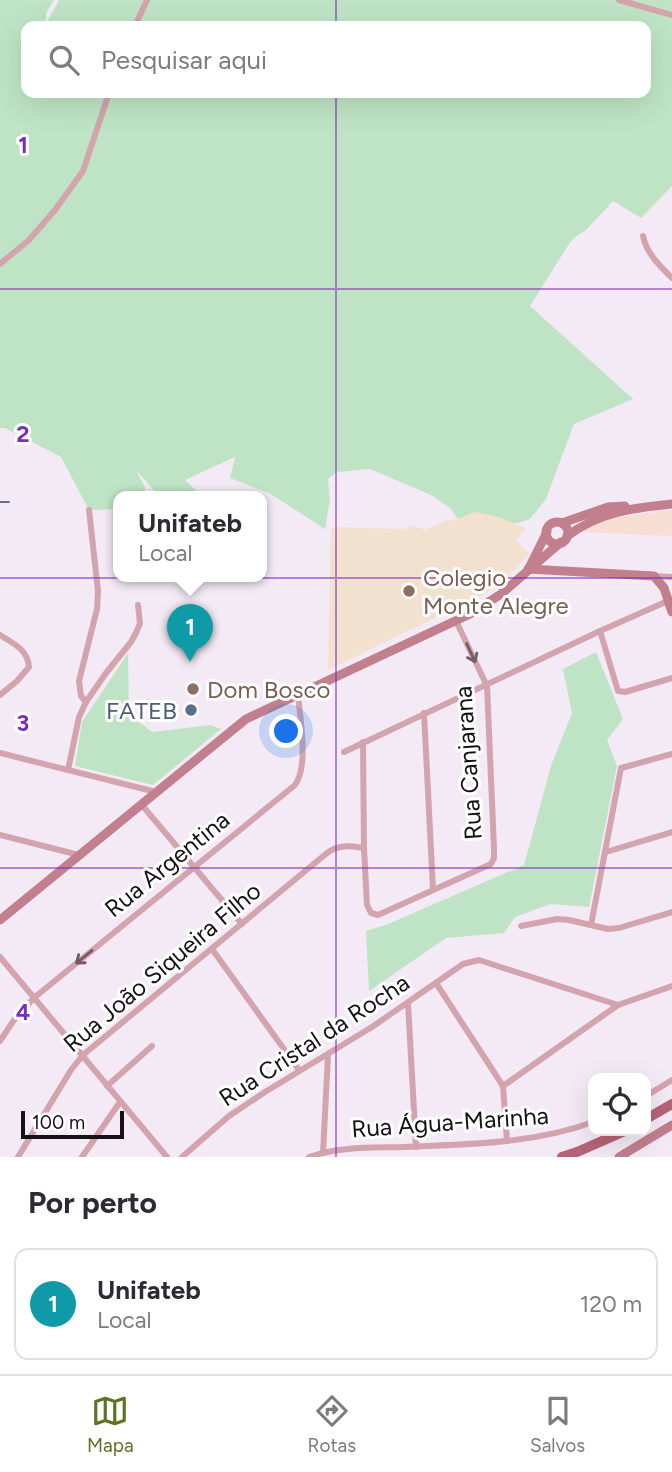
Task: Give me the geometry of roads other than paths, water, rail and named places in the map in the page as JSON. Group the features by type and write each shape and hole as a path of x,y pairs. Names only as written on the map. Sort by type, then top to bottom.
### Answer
{"main road":[{"path":"528,569 548,527 553,523 562,523 608,507 672,504"},
{"path":"2,916 246,719 456,621 501,594 582,526 599,517 641,507"},
{"path":"538,548 562,542 568,530 562,523"},
{"path":"547,532 552,542 562,542"},
{"path":"528,569 654,576 664,588 672,612"},
{"path":"651,1116 670,1105"},
{"path":"619,1157 672,1125"},
{"path":"562,1157 614,1136"}],"street":[{"path":"137,21 147,0"},
{"path":"619,0 672,15"},
{"path":"0,264 29,240 83,171 107,98"},
{"path":"643,236 652,257 672,278"},
{"path":"86,702 79,681 97,608 98,591 89,510"},
{"path":"654,576 672,577"},
{"path":"344,752 670,600"},
{"path":"68,770 79,717 86,702 137,631 140,623 138,605"},
{"name":"Rua Canjarana","path":"433,890 491,864 494,858 487,685 456,621"},
{"path":"600,631 618,691 625,692 672,678"},
{"path":"0,635 25,652 29,658 29,667 0,695"},
{"name":"Rua Argentina","path":"0,1041 16,1017 35,997 295,785 303,759 298,694"},
{"path":"363,742 367,905 372,913 378,915 433,890 424,713"},
{"path":"0,753 156,792"},
{"path":"591,925 621,768 672,754"},
{"path":"141,804 242,924"},
{"path":"606,852 672,832"},
{"path":"0,835 79,855"},
{"name":"Rua João Siqueira Filho","path":"18,1157 83,1055 334,848 364,848"},
{"path":"522,926 557,919 608,929 619,928 672,912"},
{"path":"212,949 299,1070"},
{"path":"0,957 167,1157"},
{"name":"Rua Cristal da Rocha","path":"182,1157 229,1116 299,1070 328,1055 472,960 618,1005"},
{"path":"436,983 503,1086 507,1141"},
{"path":"503,1086 618,1005 672,986"},
{"path":"408,1003 416,1147"},
{"path":"107,1086 152,1046"},
{"path":"323,1153 328,1055"},
{"path":"651,1093 672,1080"},
{"path":"82,1157 120,1102"},
{"name":"Rua Água-Marinha","path":"309,1157 338,1150 545,1137 588,1124"}],"waterway":[{"path":"0,502 9,502"}],"place":[{"name":"Colegio Monte Alegre","path":"409,591"},
{"name":"Unifateb","path":"190,662"},
{"name":"Dom Bosco","path":"193,689"},
{"name":"FATEB","path":"191,710"}]}
